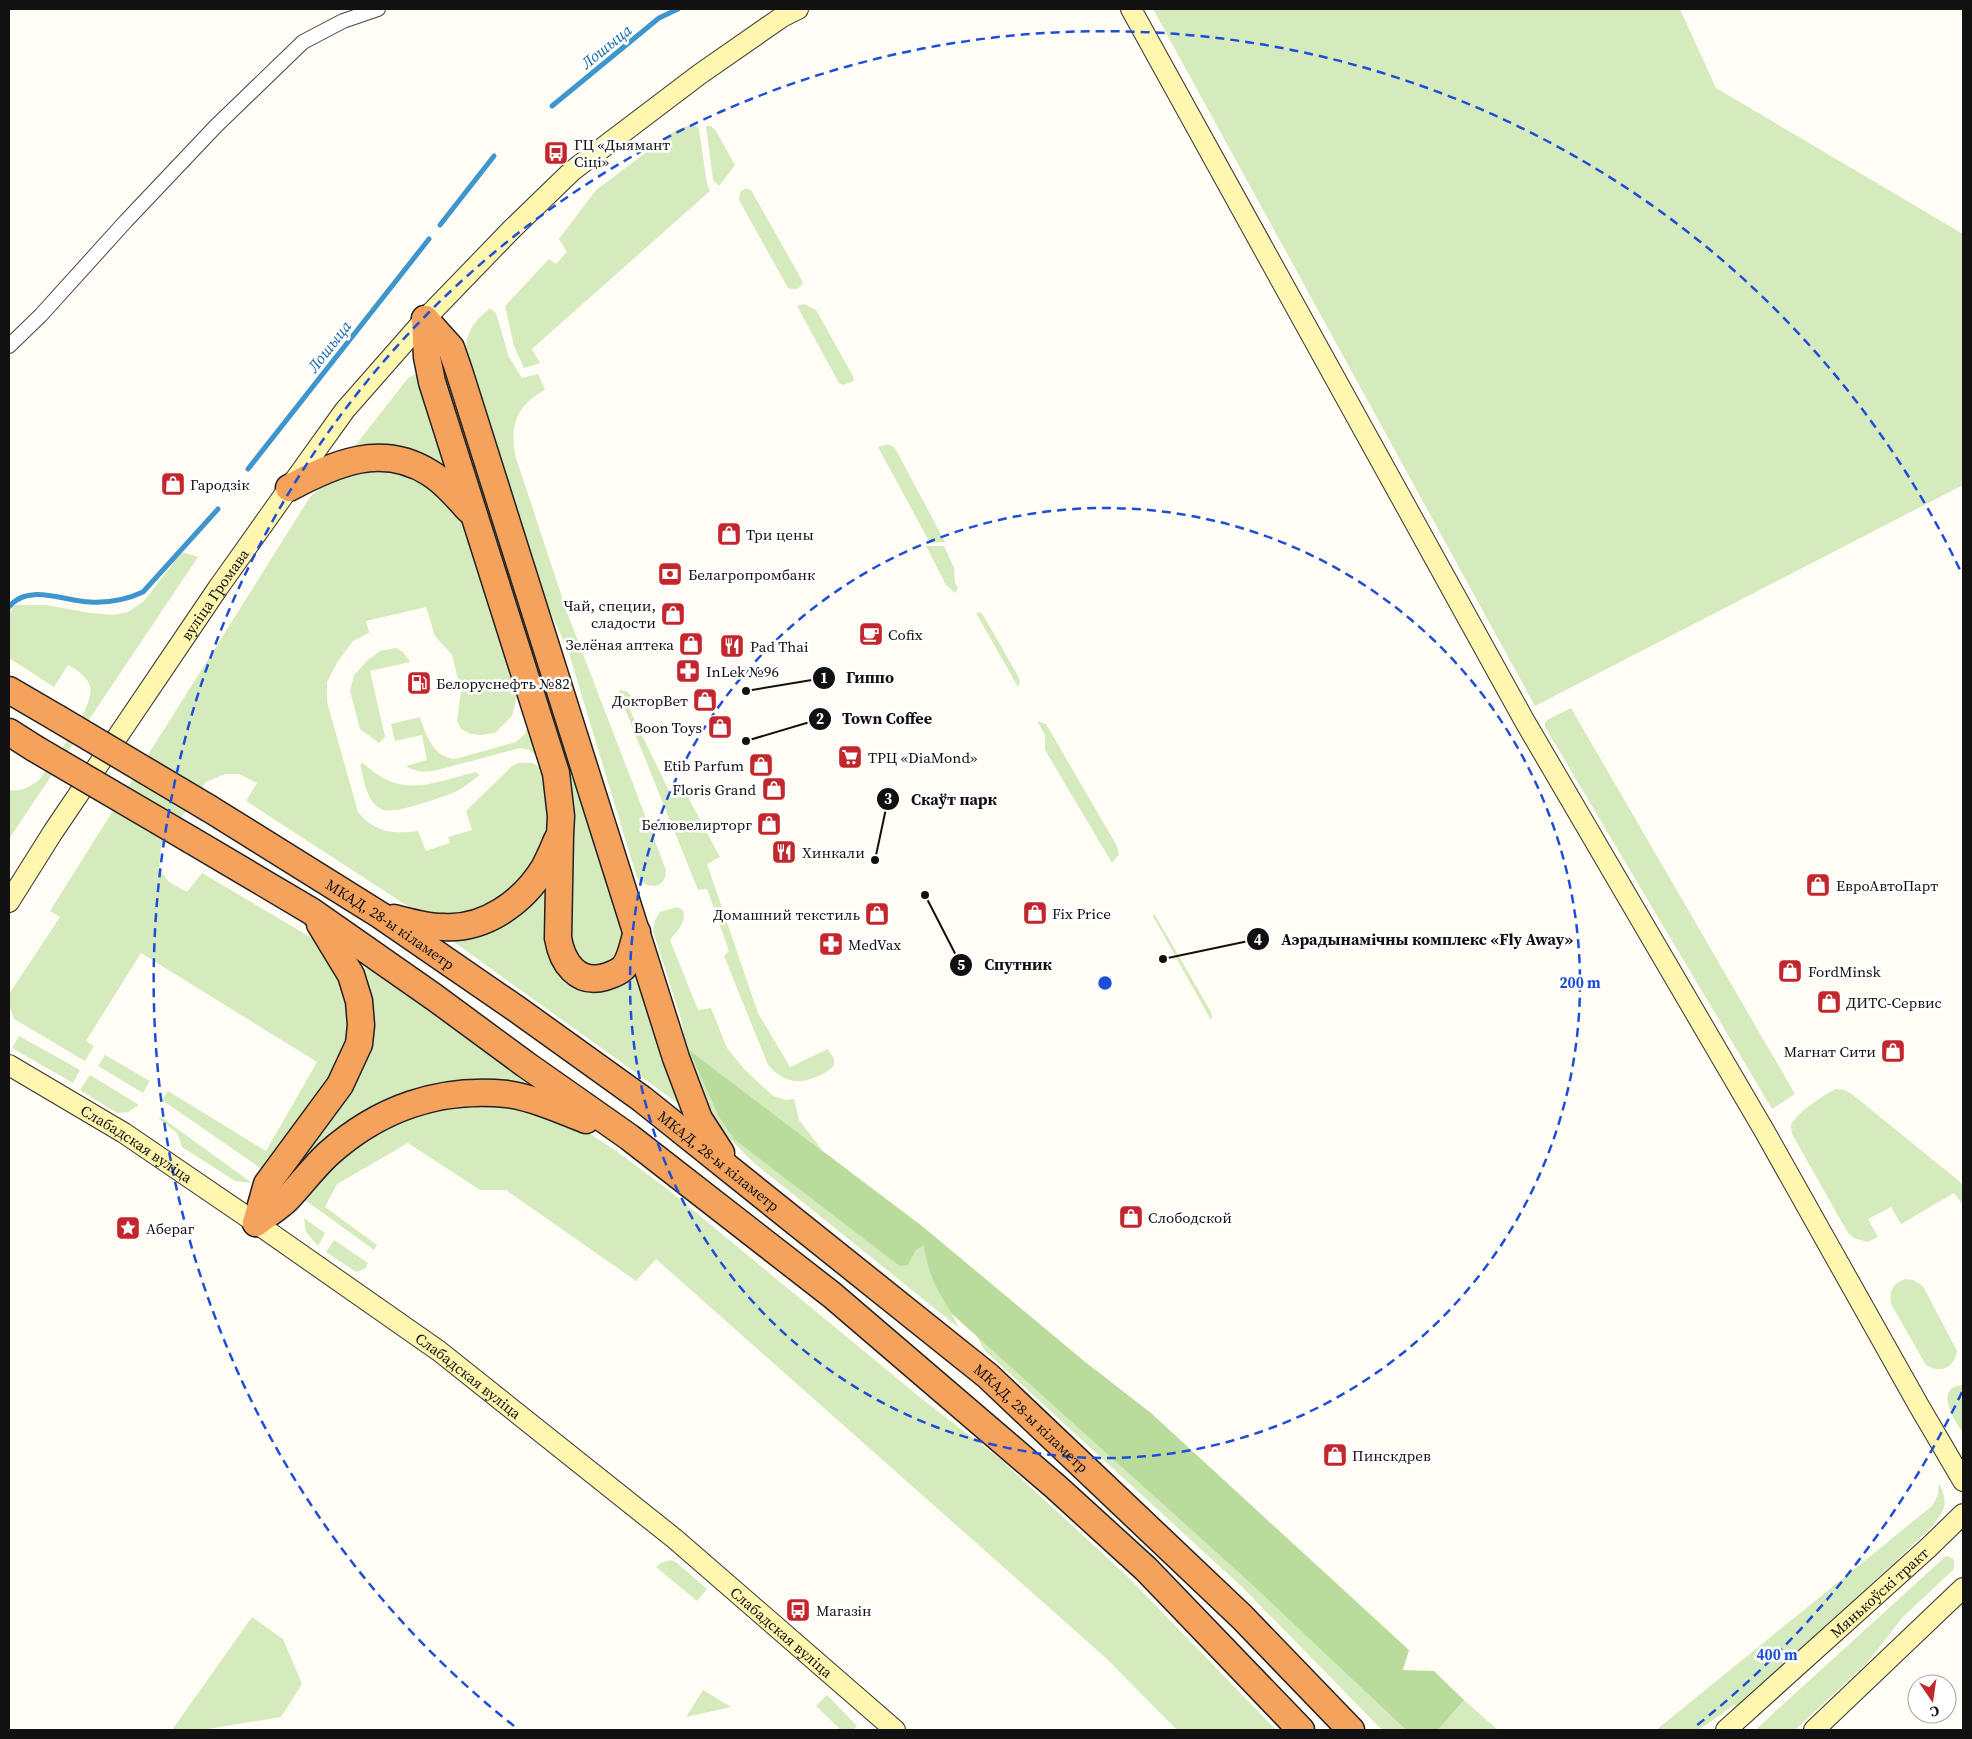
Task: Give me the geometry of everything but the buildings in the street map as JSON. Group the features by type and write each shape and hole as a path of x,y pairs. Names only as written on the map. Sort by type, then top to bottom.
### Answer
{"highway":[{"path":"433,311 427,357 432,382 556,773 562,816 558,938 560,951 565,962 574,972 586,978 600,978 613,975 623,968 630,956 637,932"},
{"path":"433,311 451,348 459,371 676,1058 700,1119 715,1146 737,1174"},
{"path":"289,488 318,472 342,463 364,458 383,457 415,465 431,473 449,488 474,516"},
{"name":"МКАД, 28-ы кіламетр","path":"9,690 210,809 380,915 542,1026 642,1099 988,1376 1228,1604 1351,1730"},
{"path":"9,732 311,911 434,996 525,1064 629,1137 832,1295 1056,1487 1146,1569 1301,1730"},
{"path":"380,915 443,928 460,927 494,916 513,904 530,888 544,867 560,835"},
{"path":"256,1223 267,1184 340,1086 351,1066 358,1044 361,1025 359,1001 351,975 328,934 311,911"},
{"path":"256,1223 288,1198 327,1155 357,1131 388,1113 416,1102 446,1094 508,1094 547,1104 629,1137"}],"main road":[{"path":"1131,9 1524,720 1765,1132 1963,1481"},
{"name":"вуліца Громава","path":"9,902 53,832 218,588 345,410 433,311 512,229 572,171 785,12"},
{"name":"Слабадская вуліца","path":"9,1066 124,1133 439,1351 675,1539 895,1730"},
{"name":"Мянькоўскі тракт","path":"1726,1730 1922,1554 1963,1514"},
{"path":"1814,1730 1963,1588"}],"street":[{"path":"9,346 41,315 216,126 302,42 343,21 378,9"}],"green space":[{"path":"1153,9 1680,9 1716,88 1963,234 1963,485 1535,706"},
{"path":"688,126 696,126 699,129 707,184 710,191 532,349 540,363 524,368 514,346 505,306 549,259 556,264 567,252 559,239 596,190 676,130"},
{"path":"706,126 711,126 716,131 735,165 719,186 713,180"},
{"path":"746,188 751,190 803,282 799,288 788,288 739,200 740,192"},
{"path":"804,304 816,310 854,381 843,385 839,383 797,306"},
{"path":"490,308 496,313 509,357 522,378 538,374 545,390 527,403 517,418 514,427 516,458 568,615 666,870 663,881 656,886 651,886 637,878 568,650 536,582 466,358 468,335 474,324"},
{"path":"447,362 627,940 621,958 590,970 569,951 572,811 440,370"},
{"path":"415,374 422,376 449,471 351,451 408,378"},
{"path":"888,444 895,448 945,542 930,543 878,447"},
{"path":"386,467 424,478 461,515 518,691 512,716 495,733 471,734 461,729 457,721 461,691 452,655 435,636 426,607 366,621 369,633 353,641 338,661 327,682 327,702 358,812 364,819 378,828 393,832 418,831 426,851 450,843 448,837 472,830 466,811 512,766 519,763 532,763 538,766 545,775 551,792 545,853 489,913 426,918 246,801 257,783 239,774 225,774 206,782 161,847 159,869 169,882 187,892 202,873 327,947 352,1007 345,1062 269,1174 162,1100 168,1091 266,1151 317,1062 141,953 86,1041 94,1046 85,1061 14,1019 10,1008 9,994 60,917 50,911 310,497 329,482 345,474"},
{"path":"926,546 944,546 954,568 955,583 958,588 955,593 946,585"},
{"path":"182,552 198,557 9,839 9,790 25,788 39,780 80,720 90,695 90,686 84,676 68,665 54,687 9,658 9,612 11,612 14,605 46,605 113,615 128,612 144,601"},
{"path":"980,612 1017,674 1020,681 1018,687 976,613"},
{"path":"396,648 403,652 410,662 370,671 385,737 379,743 360,729 350,691 354,675 368,660 380,651"},
{"path":"620,690 628,692 631,696 633,703 629,708 669,791 683,788 720,857 707,864 758,1013 790,1067 828,1049 834,1059 834,1065 822,1074 803,1081 791,1080 779,1075 768,1065 724,956 729,951 707,889 698,890 619,694"},
{"path":"1571,708 1795,1094 1772,1109 1545,727 1547,720"},
{"path":"420,717 425,731 436,750 447,757 455,759 516,742 525,734 529,723 538,756 529,750 520,748 434,771 413,769 406,766 427,760 422,735 395,741 391,724"},
{"path":"1037,721 1046,724 1117,846 1119,854 1112,863 1045,750 1045,735"},
{"path":"363,763 391,782 404,785 431,784 476,772 480,775 462,788 440,798 406,808 387,810 381,809 372,801 364,783 360,765"},
{"path":"553,873 565,973 637,965 689,1111 440,932"},
{"path":"677,907 683,910 684,919 670,940 698,1010 711,1008 727,1048 745,1070 773,1096 786,1100 794,1099 799,1120 823,1151 690,1051 908,1265 916,1250 925,1244 929,1268 937,1288 959,1328 753,1162 719,1128 710,1112 688,1058 681,1019 653,931 655,920 660,912"},
{"path":"1155,915 1211,1012 1211,1020 1153,916"},
{"path":"367,967 527,1081 527,1089 448,1086 278,1190 351,1087 363,971"},
{"path":"19,1036 80,1070 73,1083 12,1048"},
{"path":"689,1050 922,1226 1084,1361 1151,1413 1409,1650 1403,1670 1434,1671 1464,1700 1438,1730 1406,1730 1247,1580 952,1314 934,1281 925,1255 924,1245 916,1250 908,1265 902,1266 897,1264 734,1139 719,1117"},
{"path":"105,1055 150,1081 143,1093 98,1066"},
{"path":"90,1075 139,1105 128,1112 117,1113 80,1090"},
{"path":"1836,1089 1845,1090 1853,1095 1959,1181 1963,1186 1963,1205 1954,1193 1901,1224 1891,1207 1868,1219 1878,1237 1868,1242 1854,1238 1848,1233 1792,1134 1791,1127 1797,1116"},
{"path":"441,1104 508,1104 580,1127 666,1188 927,1403 999,1458 1128,1577 1276,1730 1177,1730 1107,1659 656,1259 636,1281 506,1190 480,1190 408,1143 337,1184 325,1207 377,1245 374,1250 305,1200 327,1168 357,1140 379,1127"},
{"path":"161,1117 252,1183 235,1181 182,1147 177,1133 159,1119"},
{"path":"304,1218 325,1233 318,1246 306,1232"},
{"path":"334,1240 368,1263 365,1269 356,1272 326,1252"},
{"path":"1905,1279 1913,1280 1923,1286 1957,1351 1953,1362 1946,1368 1937,1369 1926,1365 1891,1304 1892,1288"},
{"path":"976,1335 1247,1580 1406,1730 1382,1730 1242,1587 985,1351"},
{"path":"1963,1385 1963,1433 1951,1413 1947,1398 1949,1392 1954,1387"},
{"path":"1939,1483 1945,1501 1943,1511 1932,1527 1738,1708 1734,1705 1699,1730 1656,1730 1932,1506 1938,1495"},
{"path":"1946,1556 1954,1561 1953,1570 1903,1617 1867,1663 1795,1730 1755,1730"},
{"path":"670,1560 676,1562 707,1589 697,1601 656,1567"},
{"path":"252,1617 283,1639 302,1684 281,1717 202,1730 172,1730"},
{"path":"703,1690 731,1707 686,1717"},
{"path":"827,1695 857,1726 854,1730 841,1730 816,1706"},
{"path":"1464,1700 1498,1730 1438,1730"}],"waterway":[{"name":"Лошыца","path":"552,106 659,18 678,9"},
{"name":"Лошыца","path":"440,225 494,156"},
{"name":"Лошыца","path":"248,469 429,239"},
{"name":"Лошыца","path":"9,607 17,600 26,596 36,595 97,602 124,599 137,595 143,592 218,509"}],"place":[{"name":"ГЦ «Дыямант Сіці»","path":"556,153"},
{"name":"Гародзік","path":"173,484"},
{"name":"Три цены","path":"729,534"},
{"name":"Белагропромбанк","path":"670,574"},
{"name":"Чай, специи, сладости","path":"673,614"},
{"name":"Cofix","path":"871,634"},
{"name":"Зелёная аптека","path":"691,644"},
{"name":"Pad Thai","path":"732,646"},
{"name":"InLek №96","path":"688,671"},
{"name":"Белоруснефть №82","path":"419,683"},
{"name":"Гиппо","path":"746,691"},
{"name":"ДокторВет","path":"705,700"},
{"name":"Boon Toys","path":"720,727"},
{"name":"Town Coffee","path":"746,741"},
{"name":"ТРЦ «DiaMond»","path":"850,757"},
{"name":"Etib Parfum","path":"761,765"},
{"name":"Floris Grand","path":"774,789"},
{"name":"Белювелирторг","path":"769,824"},
{"name":"Хинкали","path":"784,852"},
{"name":"Скаўт парк","path":"875,860"},
{"name":"ЕвроАвтоПарт","path":"1818,885"},
{"name":"Спутник","path":"925,895"},
{"name":"Fix Price","path":"1035,913"},
{"name":"Домашний текстиль","path":"877,914"},
{"name":"MedVax","path":"831,944"},
{"name":"Аэрадынамічны комплекс «Fly Away»","path":"1163,959"},
{"name":"FordMinsk","path":"1790,971"},
{"name":"ДИТС-Сервис","path":"1829,1002"},
{"name":"Магнат Cити","path":"1893,1051"},
{"name":"Слободской","path":"1131,1217"},
{"name":"Абераг","path":"128,1228"},
{"name":"Пинскдрев","path":"1335,1455"},
{"name":"Магазін","path":"798,1610"}]}
